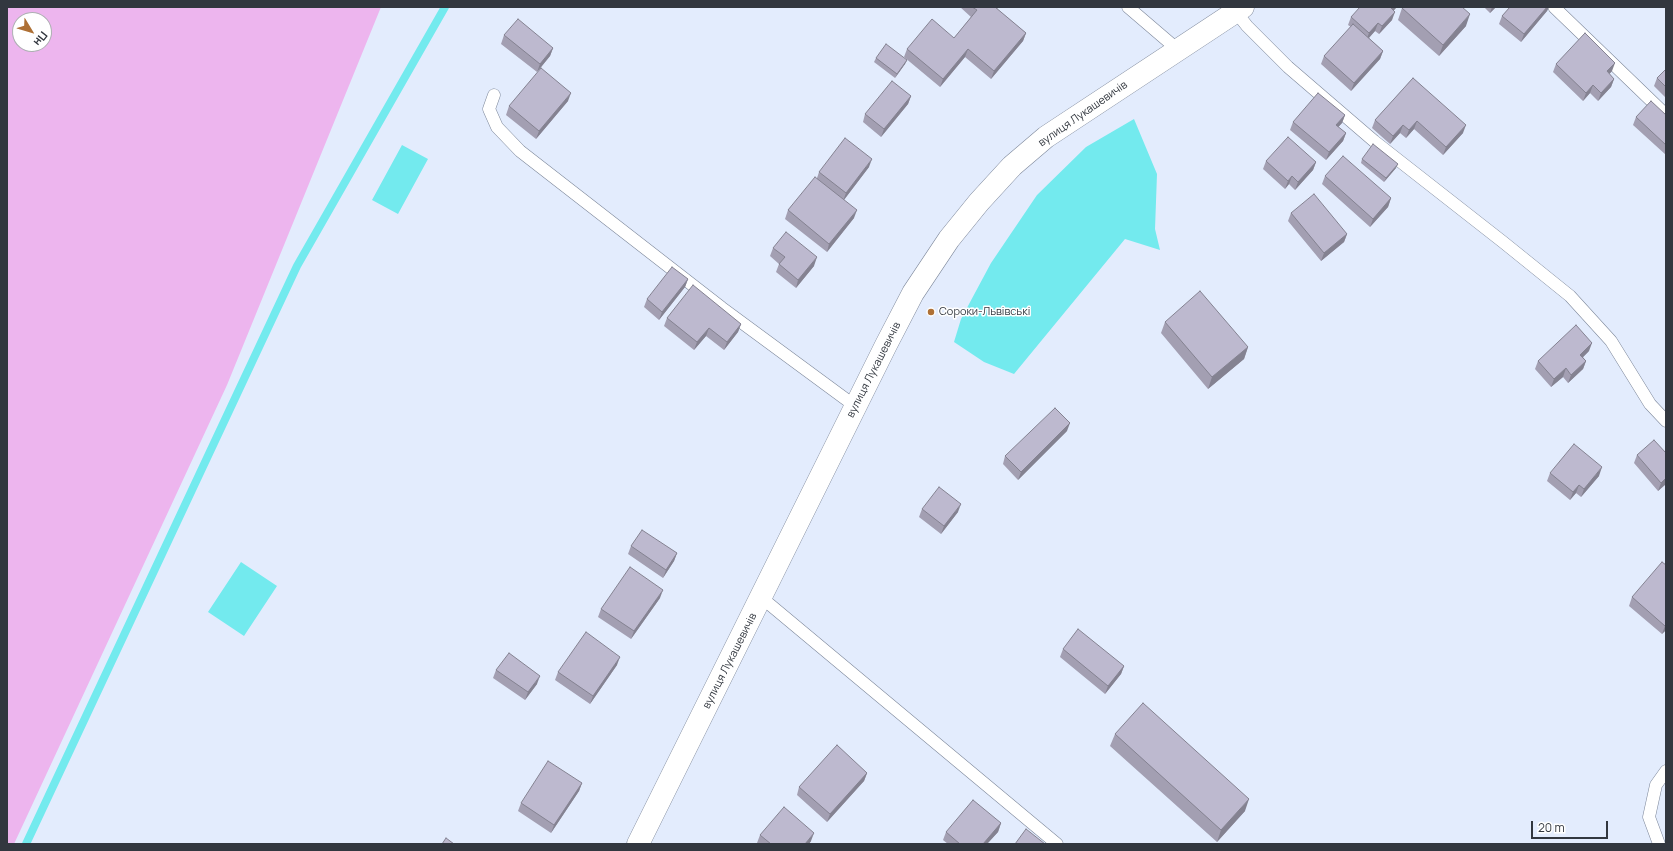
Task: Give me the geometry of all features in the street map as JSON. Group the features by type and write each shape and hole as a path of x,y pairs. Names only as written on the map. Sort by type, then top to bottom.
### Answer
{"street":[{"name":"вулиця Лукашевичів","path":"638,844 762,598 855,406 913,293 949,239 979,202 1012,166 1046,136 1240,9"}],"lane":[{"path":"1128,7 1177,50"},
{"path":"1554,7 1666,115"},
{"path":"1240,9 1247,26 1288,67 1345,116 1570,296 1611,341 1650,404 1666,421"},
{"path":"494,95 489,109 497,127 520,151 722,308 855,406"},
{"path":"762,598 1057,844"},
{"path":"1659,844 1649,817 1656,785 1666,772"}],"shaded area":[{"path":"7,7 381,7 227,385 14,844 7,844"}],"water":[{"path":"1134,119 1157,174 1155,229 1160,250 1125,239 1014,374 984,362 954,342 961,319 991,263 1037,195 1086,147"},
{"path":"402,145 428,159 398,214 372,200"},
{"path":"241,562 277,586 244,636 208,612"}],"building":[{"path":"972,7 995,7 1026,33 994,71 968,49 943,79 907,49 932,19 954,38 977,10"},
{"path":"1360,7 1392,7 1391,8 1395,12 1382,26 1378,23 1369,33 1351,17"},
{"path":"1462,7 1470,14 1443,45 1402,8"},
{"path":"1510,7 1547,7 1524,34 1502,16"},
{"path":"518,19 553,48 540,64 504,35"},
{"path":"1353,24 1383,51 1354,83 1324,56"},
{"path":"1585,33 1615,63 1607,71 1614,79 1601,93 1593,85 1586,93 1556,64"},
{"path":"886,44 907,60 897,74 876,58"},
{"path":"541,68 571,93 539,131 509,106"},
{"path":"1666,69 1666,87 1657,78"},
{"path":"1413,78 1466,125 1446,147 1417,121 1409,130 1403,125 1393,136 1375,120"},
{"path":"892,81 911,96 884,129 865,114"},
{"path":"1318,93 1345,115 1336,125 1346,133 1329,152 1293,122"},
{"path":"1651,101 1666,115 1666,145 1636,117"},
{"path":"1288,137 1316,162 1298,182 1292,176 1288,181 1266,161"},
{"path":"845,138 872,159 846,193 819,172"},
{"path":"1373,144 1398,164 1386,178 1362,159"},
{"path":"1343,156 1391,198 1373,219 1325,176"},
{"path":"815,177 857,210 829,244 788,210"},
{"path":"1314,194 1347,234 1324,253 1291,213"},
{"path":"786,232 817,257 798,280 779,264 785,257 773,248"},
{"path":"672,267 688,279 662,312 647,299"},
{"path":"693,285 741,324 727,342 709,328 697,342 667,318"},
{"path":"1200,291 1248,347 1212,377 1165,322"},
{"path":"1576,325 1592,343 1580,355 1586,361 1571,375 1566,368 1554,379 1538,361"},
{"path":"1055,408 1070,423 1021,472 1005,456"},
{"path":"1654,440 1666,453 1666,478 1661,483 1637,455"},
{"path":"1574,444 1602,467 1584,489 1579,485 1573,492 1550,473"},
{"path":"939,487 961,504 944,526 922,509"},
{"path":"642,530 677,553 666,570 631,546"},
{"path":"1662,562 1666,565 1665,626 1632,597"},
{"path":"630,567 663,590 634,631 601,609"},
{"path":"1078,629 1124,666 1108,686 1063,649"},
{"path":"586,632 620,657 593,696 558,672"},
{"path":"509,653 540,676 528,692 496,670"},
{"path":"1143,703 1249,799 1221,830 1115,734"},
{"path":"837,745 867,773 830,814 799,787"},
{"path":"548,761 582,783 554,825 521,803"},
{"path":"973,800 1001,823 983,844 960,844 946,832"},
{"path":"784,807 814,833 805,844 771,844 760,835"},
{"path":"1026,829 1045,844 1015,844"},
{"path":"446,838 454,844 442,844"}],"waterway":[{"path":"26,844 297,266 445,7"}],"place":[{"name":"Сороки-Львівські","path":"931,312"}]}
